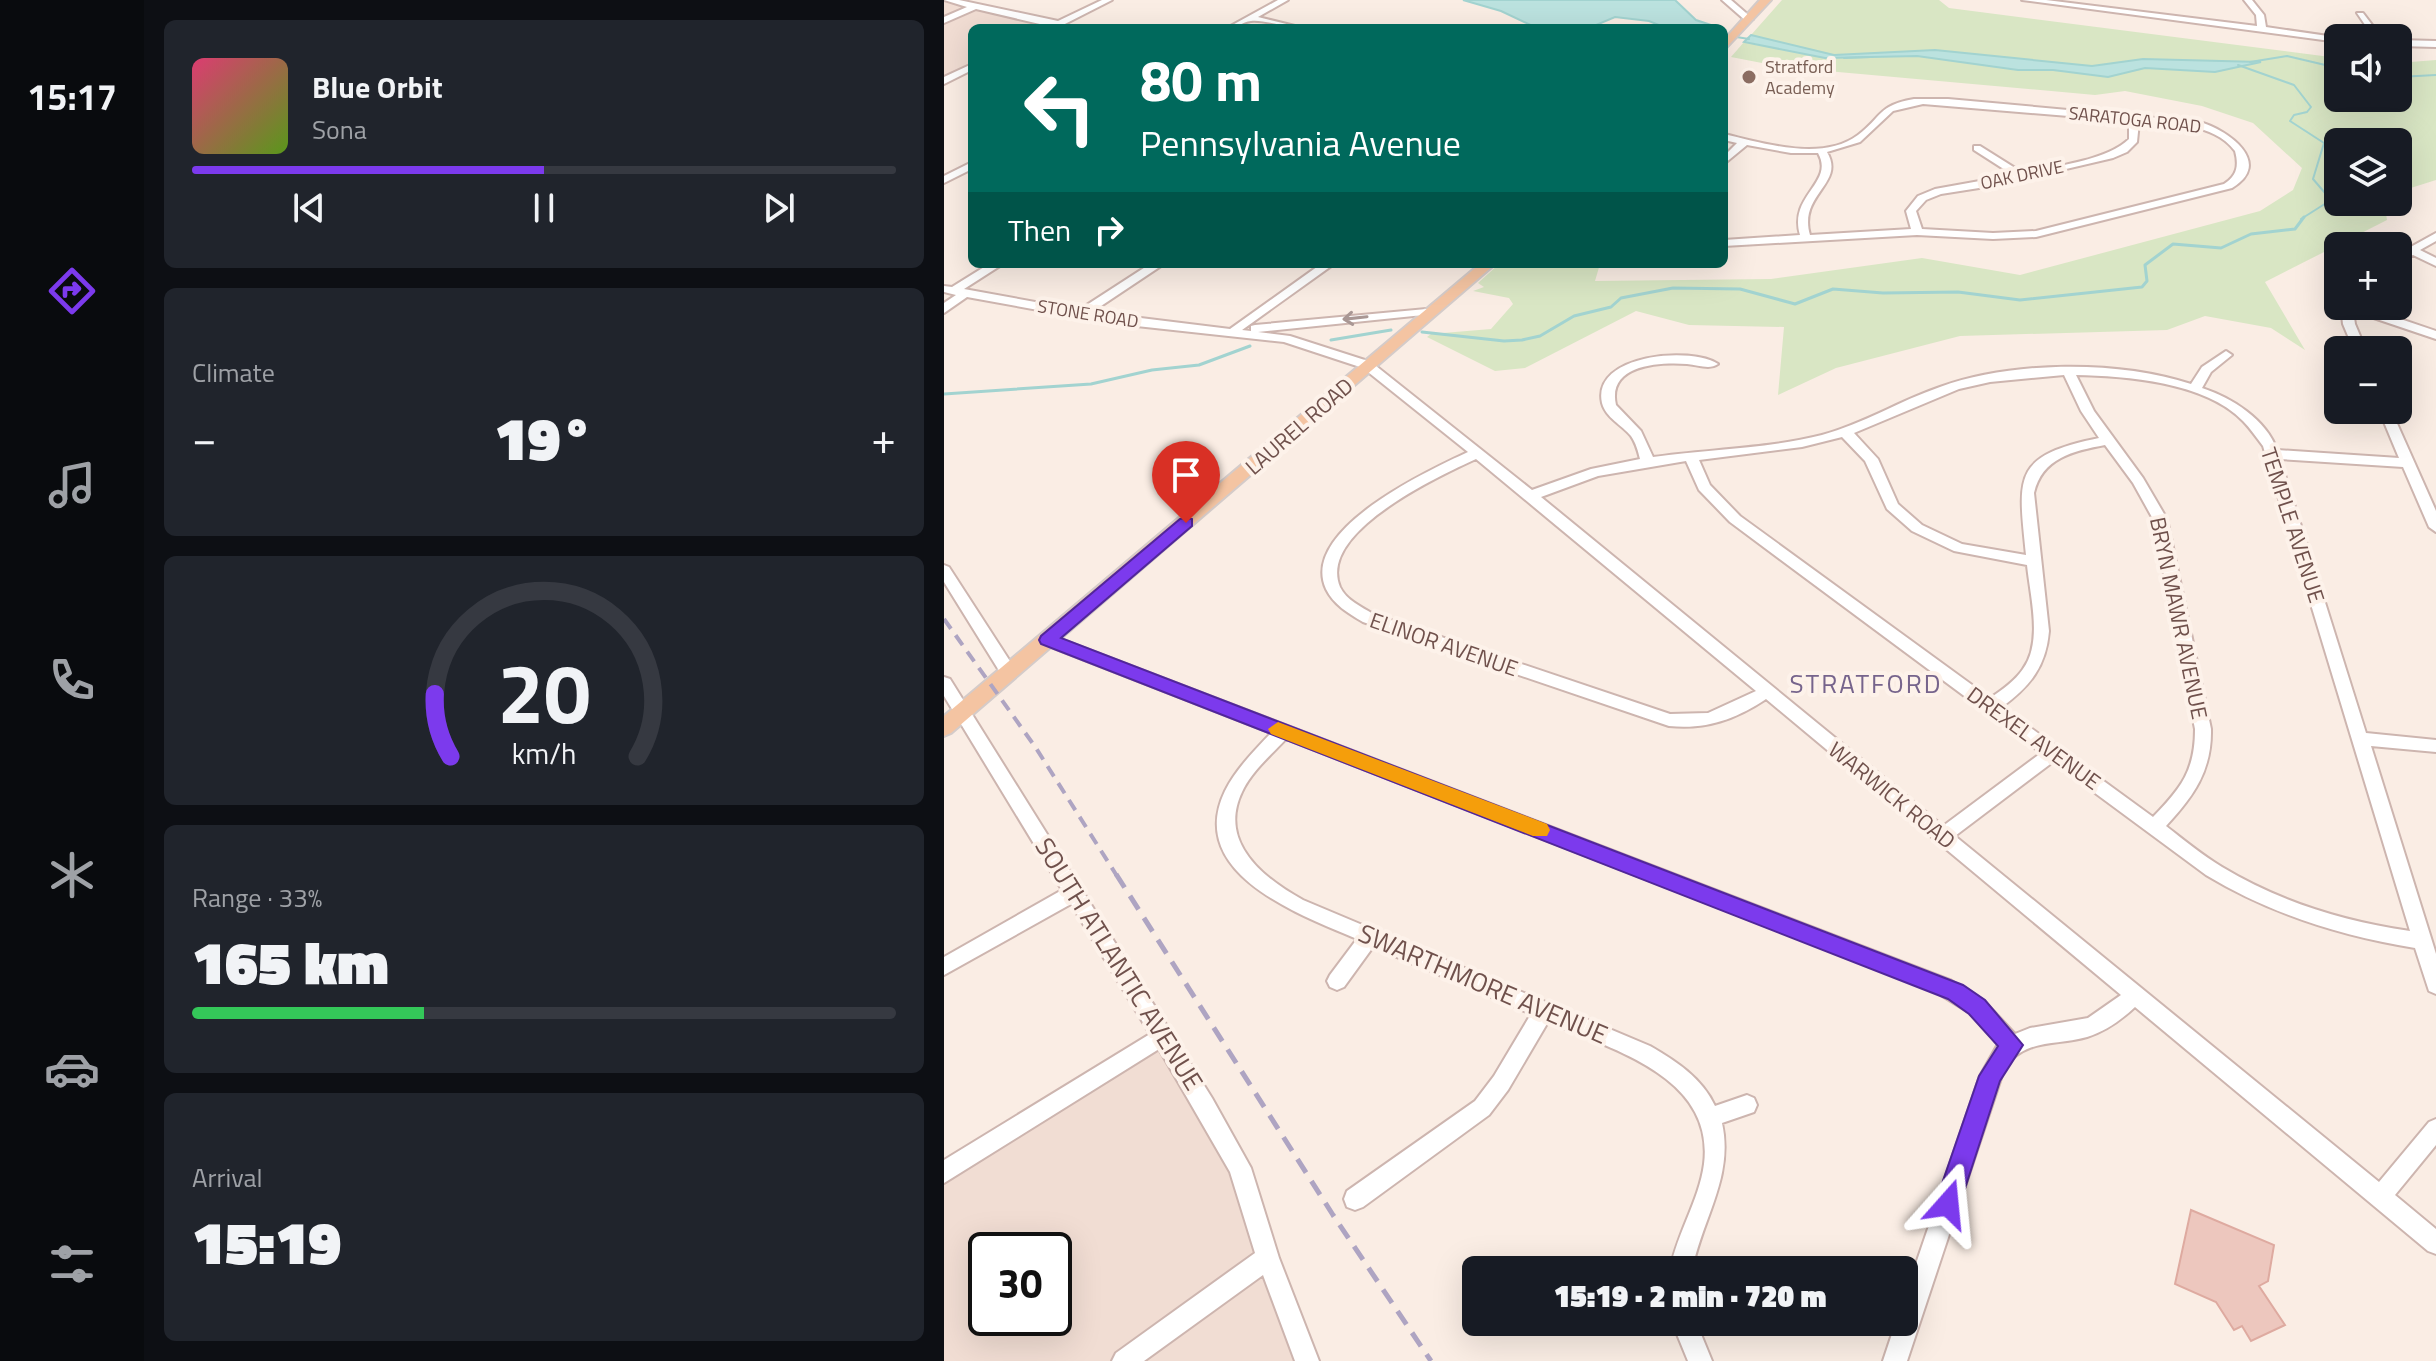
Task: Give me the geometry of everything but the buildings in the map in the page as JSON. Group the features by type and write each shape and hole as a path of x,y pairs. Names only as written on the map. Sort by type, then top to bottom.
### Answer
{"main road":[{"path":"1730,40 1766,0"},
{"name":"LAUREL ROAD","path":"944,728 1483,268"}],"street":[{"path":"948,0 1047,24"},
{"path":"1059,24 1108,0"},
{"path":"1239,24 1284,0"},
{"path":"1726,0 1749,19"},
{"path":"2026,0 2324,37"},
{"path":"2248,0 2260,15 2262,30"},
{"path":"944,20 975,6"},
{"path":"2360,15 2367,24"},
{"path":"1250,18 1279,24"},
{"path":"2412,43 2436,44"},
{"path":"944,81 968,69"},
{"name":"SARATOGA ROAD","path":"1728,138 1790,150 1821,150 1860,138 1888,111 1917,102 2194,124 2228,136 2241,153 2240,177 2228,186 2044,232 1993,236 1917,232 1728,243"},
{"name":"OAK DRIVE","path":"1917,232 1911,211 1925,196 1946,189 2022,177 2124,150 2134,140 2134,117"},
{"path":"1728,157 1744,142"},
{"path":"1977,148 2022,177"},
{"path":"1806,238 1801,220 1804,203 1828,172 1827,160 1821,150"},
{"path":"944,180 968,167"},
{"path":"2412,250 2436,236"},
{"path":"2412,250 2436,263"},
{"path":"944,309 954,291 991,268"},
{"path":"1081,314 1152,268"},
{"path":"1234,331 1322,268"},
{"name":"STONE ROAD","path":"954,291 1081,314 1286,339 1343,356"},
{"name":"STONE ROAD","path":"1234,331 1433,310"},
{"path":"2390,320 2436,335"},
{"path":"2195,388 2209,367 2226,355"},
{"name":"WARWICK ROAD","path":"1343,356 1367,365 1531,496 2436,1243"},
{"path":"1648,463 1638,437 1613,412 1608,401 1612,384 1625,366 1652,360 1675,358 1712,364"},
{"name":"TEMPLE AVENUE","path":"1531,496 1587,472 1775,448 1845,432 1936,392 2007,375 2068,371 2133,376 2195,388 2223,399 2246,414 2261,431 2272,454 2436,985"},
{"name":"BRYN MAWR AVENUE","path":"2068,371 2078,401 2144,489 2160,519 2203,729 2203,753 2198,773 2184,795 2154,827"},
{"path":"2391,424 2436,527"},
{"path":"1845,432 1871,459 1892,506 1917,528 1959,548 2033,561"},
{"path":"1991,706 2028,676 2040,652 2041,631 2027,493 2030,479 2040,465 2055,454 2106,441"},
{"name":"ELINOR AVENUE","path":"1478,453 1390,498 1342,541 1333,556 1330,579 1337,596 1347,606 1368,618 1669,720 1692,723 1714,720 1766,692"},
{"path":"2272,454 2408,463"},
{"name":"DREXEL AVENUE","path":"1691,458 1704,487 1735,519 2212,870 2284,910 2353,930 2422,941"},
{"path":"944,570 1009,673"},
{"path":"1048,640 1943,986 1977,1007 2012,1045"},
{"name":"SOUTH ATLANTIC AVENUE","path":"944,683 1240,1168 1300,1351 1307,1361"},
{"name":"SWARTHMORE AVENUE","path":"1283,731 1231,794 1224,824 1228,841 1243,865 1264,888 1296,905 1544,1010 1674,1070 1696,1091 1710,1117 1715,1146 1713,1172 1686,1256"},
{"path":"2361,739 2436,746"},
{"path":"1942,836 2054,753"},
{"path":"944,967 1074,893"},
{"path":"1337,981 1370,936"},
{"path":"1895,1361 1990,1076 2012,1045 2030,1036 2092,1026 2134,996"},
{"path":"1355,1199 1482,1108 1501,1083 1544,1010"},
{"path":"944,1172 1162,1037"},
{"path":"1710,1117 1747,1105"},
{"path":"2380,1197 2436,1129"},
{"path":"1124,1361 1268,1258"},
{"path":"1690,1336 1700,1361"}],"shaded area":[{"path":"944,0 1060,24 968,24 968,69 944,81"},
{"path":"1162,1037 1205,1105 1307,1361 944,1361 944,1170"}],"green space":[{"path":"1782,0 1939,0 1949,8 2324,56 2324,112 2412,112 2412,62 2436,60 2436,180 2412,188 2412,128 2324,128 2324,216 2386,216 2387,220 2363,232 2324,232 2324,252 2265,282 2305,350 2271,328 2205,316 2167,330 1960,336 1836,368 1778,395 1784,327 1689,325 1636,311 1525,368 1495,371 1427,337 1431,334 1491,329 1513,304 1509,298 1473,291 1484,287 1478,283 1495,268 1599,268 1595,281 1771,279 1922,258 2020,275 2260,211 2293,190 2302,168 2253,123 2202,106 2125,91 2095,95 1782,67 1731,57 1744,42 1825,58 1917,56 2018,70 2053,70 2108,77 2145,68 2215,72 2257,62 2143,59 2092,66 1935,50 1834,55 1751,35"}],"water":[{"path":"1463,0 1675,0 1696,20 1708,24 1656,24 1615,17 1598,24 1529,24 1501,11"},
{"path":"1751,35 1834,55 1935,50 2092,66 2143,59 2261,62 2215,72 2145,68 2108,77 2053,70 2018,70 1917,56 1825,58 1744,42"}],"waterway":[{"path":"1728,36 1749,39"},
{"path":"2250,62 2287,56 2324,65"},
{"path":"1844,58 1871,57"},
{"path":"2238,65 2294,85 2311,107 2307,112 2294,115 2290,121 2324,143 2313,179 2331,200 2304,217"},
{"path":"2412,76 2436,75"},
{"path":"1422,332 1504,341 1522,340 1540,336 1574,316 1611,307 1621,298 1673,288 1740,289 1795,304 1833,289 1883,293 1958,292 2020,300 2142,287 2147,281 2145,265 2173,244 2221,248 2251,234 2295,229 2304,217"},
{"path":"1331,340 1391,330"},
{"path":"944,394 1091,384 1152,370 1199,365 1250,346"}],"railway":[{"path":"944,619 1036,748 1117,876"},
{"path":"1116,874 1333,1215 1431,1361"}],"slow traffic":[{"path":"1278,729 1540,830"}],"place":[{"name":"Stratford Academy","path":"1749,77"}],"district":[{"name":"STRATFORD","path":"1866,684"}],"route":[{"path":"1186,523 1048,640 1956,992 1977,1007 2012,1045 2006,1049 1990,1076 1948,1204"}]}
